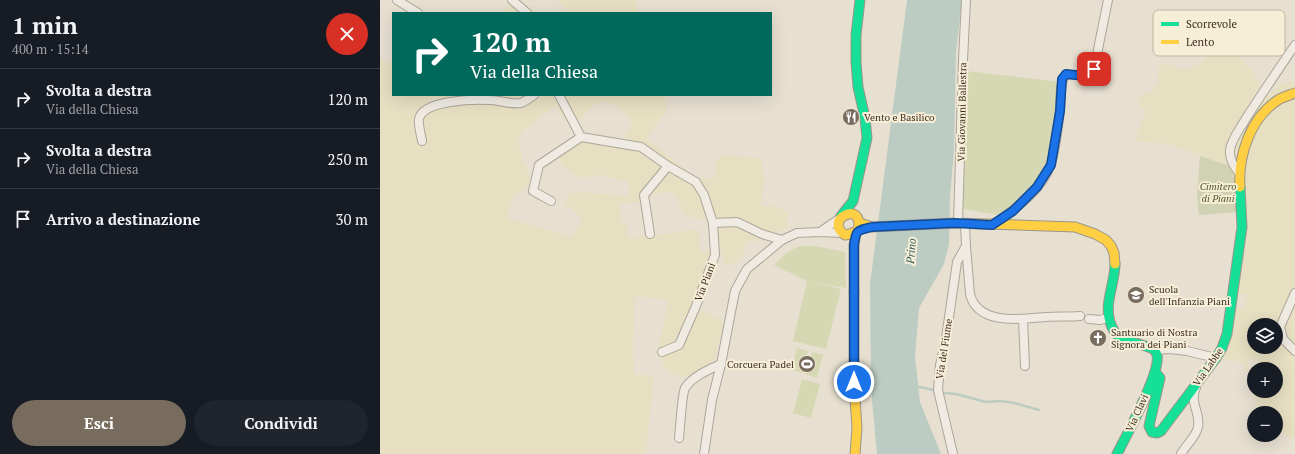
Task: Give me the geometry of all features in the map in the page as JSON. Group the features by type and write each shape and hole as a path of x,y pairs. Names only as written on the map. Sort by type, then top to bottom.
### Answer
{"main road":[{"path":"858,226 853,202 867,138 865,118 858,87 856,62 856,36 860,0"},
{"name":"Via Labbe","path":"1155,372 1160,378 1149,426 1154,432 1160,431 1222,348 1227,334 1242,227 1239,173 1251,131 1263,113 1278,100 1295,93"},
{"path":"853,202 840,217 838,226 854,245"},
{"path":"840,217 844,214 851,213 857,216 858,226 854,245 854,382 857,428 855,454"},
{"path":"844,234 849,235 858,226 872,227 960,223 1075,227 1088,231 1105,239 1111,245 1114,252 1115,261 1108,310 1108,318 1113,330 1121,338 1128,342 1148,346 1155,350 1157,356 1155,372"},
{"name":"Via Clavi","path":"1117,454 1155,372"}],"street":[{"path":"397,0 416,12"},
{"name":"Via Giovanni Ballestra","path":"960,223 963,60 966,0"},
{"path":"992,225 1013,211 1029,196 1037,187 1051,165 1056,138 1062,79 1066,74 1086,75 1091,73 1094,69 1108,0"},
{"path":"514,2 515,12"},
{"path":"514,2 526,12"},
{"name":"Via Labbe","path":"1239,173 1233,164 1230,149 1260,96 1295,45"},
{"path":"422,141 419,118 422,113 431,106 462,101 491,100 520,103 533,96"},
{"path":"551,201 533,191 539,165 581,137 560,96"},
{"name":"Via Piani","path":"581,137 641,147 668,166 696,182 704,194 713,223 716,255 696,306 678,345 662,352"},
{"path":"650,234 644,195 668,166"},
{"path":"820,232 840,217"},
{"path":"713,223 737,222 762,234 782,240"},
{"path":"960,223 966,246 970,294 972,301 982,312 992,316 1023,319 1080,316"},
{"path":"704,454 712,400 721,364 735,290 747,269 782,240 798,234 820,232 844,234"},
{"name":"Via del Fiume","path":"953,454 938,390 940,365 946,338 957,262 966,246"},
{"path":"1295,293 1280,329 1283,339 1295,351"},
{"path":"1089,319 1100,320 1108,318"},
{"path":"1023,319 1025,366"},
{"path":"1155,350 1170,349 1187,351 1216,358"},
{"path":"679,438 684,389 695,378 721,364"},
{"path":"1182,454 1198,429 1198,415 1193,398 1199,379"}],"shaded area":[{"path":"515,0 519,0 537,12 504,12"},
{"path":"556,0 636,0 638,12 569,12"},
{"path":"1208,56 1238,56 1252,70 1260,84 1225,150 1229,165 1200,156 1170,144 1135,141 1145,112 1137,99 1152,91 1158,82 1158,67 1166,62 1183,70 1201,63"},
{"path":"380,58 389,63 392,62 392,96 663,96 665,98 667,112 658,122 647,139 698,179 715,178 716,162 723,155 759,158 762,161 764,184 761,206 776,205 787,213 787,229 767,234 759,241 746,241 744,254 736,263 726,266 715,230 706,220 694,218 685,214 672,192 654,194 639,202 619,204 621,223 627,224 629,238 697,229 699,233 700,251 715,252 714,269 699,310 725,322 714,360 688,376 677,376 664,368 658,350 668,300 635,296 633,347 634,375 654,375 646,454 380,454","holes":["608,102 627,114 632,127 621,142 579,139 558,157 565,169 580,178 600,175 629,182 629,196 579,192 569,194 564,205 575,211 582,219 572,237 506,218 514,196 531,185 530,174 523,162 518,141 522,132 556,105 560,113 574,125 595,104"]},
{"path":"1295,82 1295,440 1283,433 1283,406 1257,406 1255,402 1254,398 1283,398 1283,362 1258,362 1257,358 1247,360 1247,371 1238,359 1232,363 1222,356 1235,293 1241,274 1247,238 1245,164 1235,161 1233,155 1236,144 1261,101 1279,85","holes":["1240,293 1248,295 1243,309 1235,306"]}],"green space":[{"path":"967,71 1060,82 1056,130 1048,166 1034,188 999,215 963,209"},
{"name":"Cimitero di Piani","path":"1200,156 1233,167 1233,176 1237,187 1240,212 1199,215 1197,197"},
{"path":"799,246 815,246 845,252 846,288 812,282 841,289 826,349 793,341 807,281 774,265 788,252"},
{"path":"797,348 808,351 803,373 791,370"},
{"path":"812,352 823,355 817,378 806,374"},
{"path":"802,379 820,384 811,418 793,413"}],"water":[{"name":"Prino","path":"907,0 962,0 956,52 954,150 950,197 949,244 944,264 919,308 915,357 920,402 941,454 877,454 871,389 870,284"}],"waterway":[{"path":"916,386 933,390"},
{"path":"944,393 956,394 986,402 1001,401 1014,403 1039,410"}],"traffic: fast":[{"path":"841,216 853,201 867,138 865,118 858,87 856,62 856,35 860,0"},
{"path":"1155,372 1160,378 1149,426 1152,432 1157,433 1161,431 1216,358 1222,348 1227,334 1242,227 1240,187"},
{"path":"854,293 854,245 856,233"},
{"path":"1115,264 1108,308 1108,315 1113,329 1121,338 1151,348 1157,355 1157,364 1154,376 1135,420 1117,454"}],"traffic: slow":[{"path":"1240,187 1241,163 1253,127 1268,108 1278,100 1295,93"},
{"path":"858,230 859,221 856,215 846,215 841,218 838,223 839,229 845,235 861,229"},
{"path":"860,223 872,227 955,223 1075,227 1095,234 1106,240 1114,253 1115,264"},
{"path":"854,293 854,382 857,428 855,454"}],"place":[{"name":"Vento e Basilico","path":"851,117"},
{"name":"Scuola dell'Infanzia Piani","path":"1136,295"},
{"name":"Santuario di Nostra Signora dei Piani","path":"1098,338"},
{"name":"Corcuera Padel","path":"807,364"}],"route":[{"path":"854,382 854,245 858,230 872,227 955,223 992,225 1013,211 1037,187 1051,165 1060,111 1062,79 1066,74 1086,75 1091,73 1094,69"}]}
